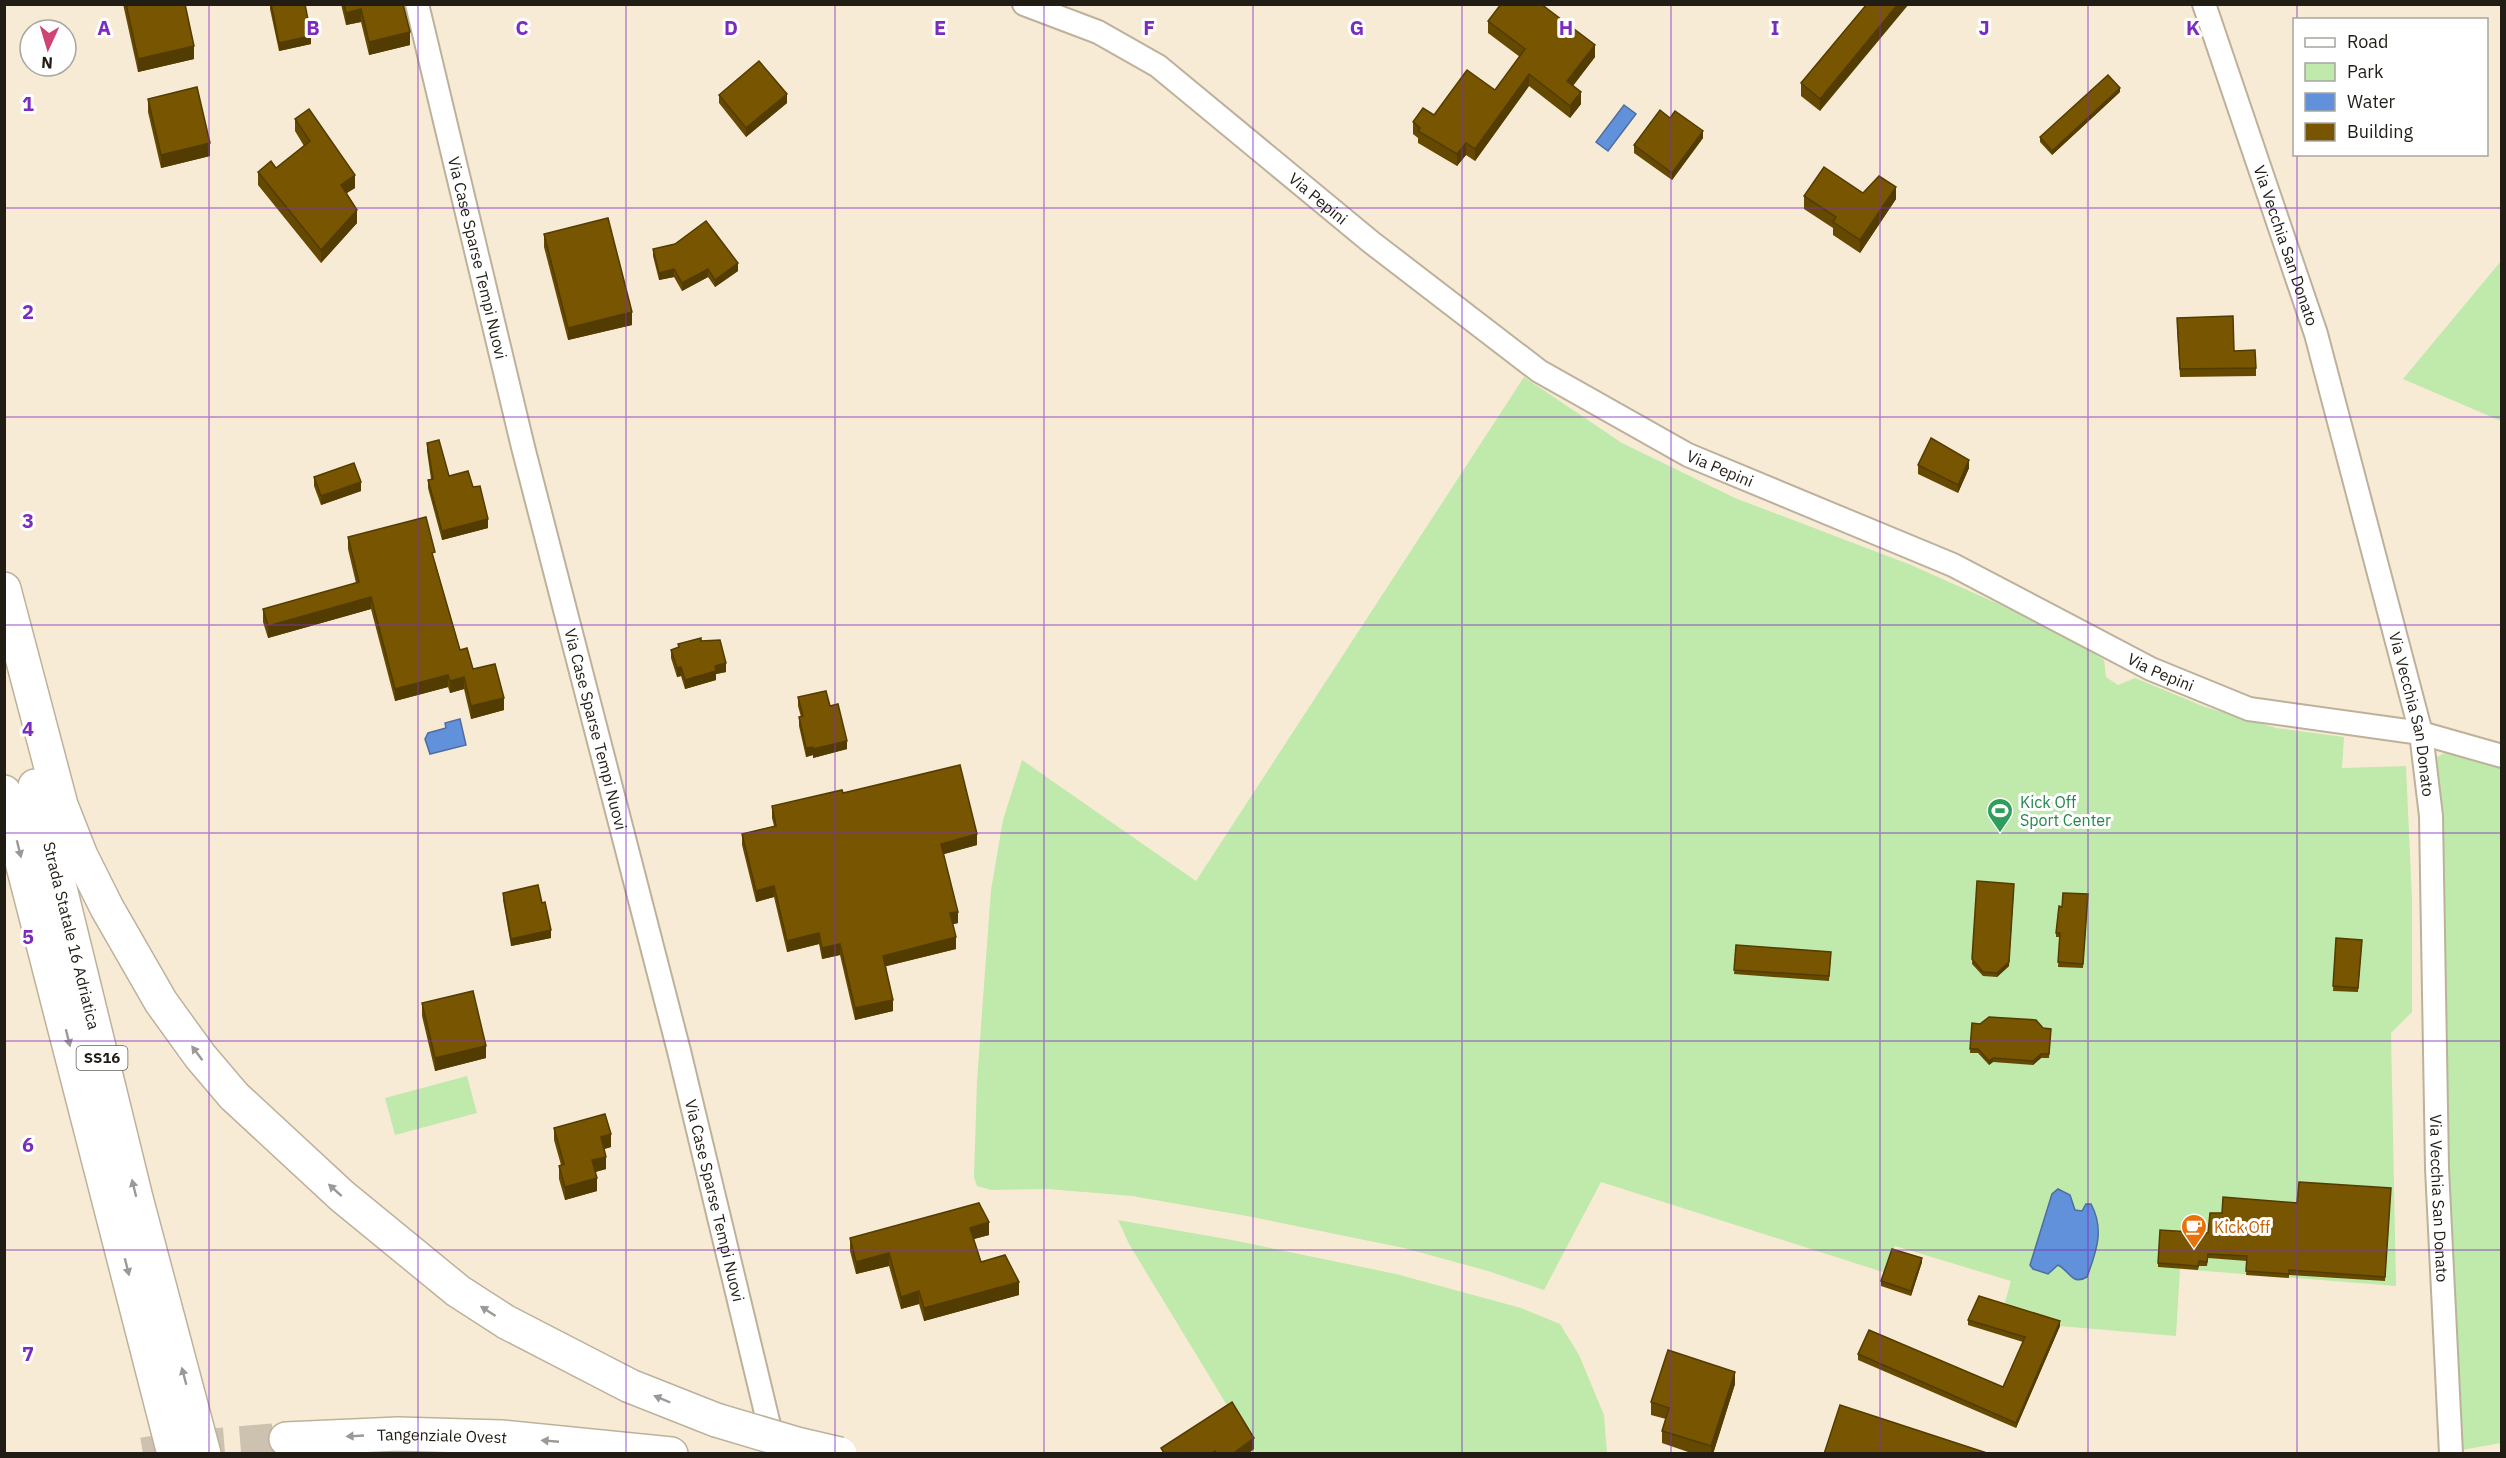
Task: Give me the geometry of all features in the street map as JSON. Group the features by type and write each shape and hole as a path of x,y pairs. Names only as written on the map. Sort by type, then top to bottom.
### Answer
{"highway":[{"path":"4,589 61,806 81,856 107,908 161,1002 200,1056 234,1096 342,1196 458,1291 506,1322 609,1375 716,1420 840,1454"},
{"name":"Strada Statale 16 Adriatica","path":"4,662 136,1198 204,1454"},
{"name":"Strada Statale 16 Adriatica","path":"4,792 174,1454"},
{"path":"196,1418 213,1454"},
{"name":"Tangenziale Ovest","path":"286,1439 398,1434 501,1437 671,1454"}],"street":[{"name":"Via Case Sparse Tempi Nuovi","path":"417,4 526,459 679,1051 776,1454"},
{"name":"Via Pepini","path":"1024,4 1098,32 1158,66 1371,242 1539,371 1688,456 1953,565 2151,669 2249,709 2421,733 2502,756"},
{"name":"Via Vecchia San Donato","path":"2204,4 2316,334 2421,733 2431,816 2437,1168 2451,1454"}],"green space":[{"path":"2501,261 2502,421 2403,379"},
{"name":"Kick Off Sport Center","path":"1524,377 1622,443 1735,498 1911,565 2055,629 2104,660 2106,677 2118,685 2135,678 2205,707 2276,728 2344,737 2342,768 2406,766 2412,900 2412,1012 2391,1033 2396,1286 2180,1269 2176,1336 2060,1326 2003,1309 2011,1281 1895,1246 1886,1273 1601,1182 1544,1290 1488,1271 1404,1248 1247,1216 1132,1196 1048,1189 991,1190 977,1186 974,1177 977,1081 991,890 1003,820 1022,760 1196,881"},
{"path":"2449,751 2502,763 2501,1443 2456,1451 2433,759"},
{"path":"467,1076 477,1113 395,1135 385,1098"},
{"path":"1118,1220 1232,1240 1396,1274 1521,1308 1560,1324 1579,1355 1604,1415 1607,1453 1256,1453 1129,1244"}],"water":[{"path":"1624,105 1636,114 1608,151 1596,142"},
{"path":"460,719 466,745 430,754 425,739 428,733 446,728 445,723"},
{"path":"2058,1189 2070,1195 2075,1210 2082,1211 2086,1204 2091,1204 2098,1223 2098,1241 2087,1277 2078,1280 2058,1265 2048,1274 2033,1269 2030,1265 2052,1194"}],"building":[{"path":"126,4 185,4 194,46 138,59"},
{"path":"271,4 305,4 311,36 279,43"},
{"path":"344,4 403,4 410,32 369,42 361,9 346,13"},
{"path":"1501,4 1541,4 1595,45 1567,81 1581,92 1570,106 1529,74 1475,149 1466,143 1457,154 1418,131 1420,128 1413,122 1423,108 1434,115 1467,70 1495,90 1525,49 1488,21"},
{"path":"1867,4 1898,4 1820,99 1801,83"},
{"path":"759,61 787,94 746,128 719,95"},
{"path":"2108,75 2120,88 2052,151 2040,137"},
{"path":"197,87 210,143 161,155 148,99"},
{"path":"309,109 355,175 341,185 357,210 321,250 258,172 271,161 276,168 310,141 295,119"},
{"path":"1660,110 1670,118 1675,111 1703,131 1672,173 1634,145"},
{"path":"1824,167 1863,193 1879,176 1896,187 1860,240 1833,222 1836,217 1804,196"},
{"path":"608,218 632,312 568,328 544,234"},
{"path":"706,221 738,263 715,280 708,269 682,283 674,269 659,273 653,249 675,244"},
{"path":"2233,316 2234,351 2255,350 2256,368 2180,369 2177,318"},
{"path":"1931,438 1969,460 1958,485 1918,465"},
{"path":"439,440 449,476 468,471 473,487 480,486 488,519 442,531 428,480 433,479 427,443"},
{"path":"354,463 361,482 321,496 314,477"},
{"path":"426,517 435,552 432,553 460,650 467,648 473,669 495,664 504,698 471,706 464,677 450,681 448,675 395,689 371,597 268,626 263,609 359,582 348,537"},
{"path":"701,638 701,641 720,640 726,663 715,666 716,671 685,680 681,667 677,668 671,650 679,647 678,644"},
{"path":"826,691 830,706 838,704 847,741 813,749 813,747 806,748 799,717 803,716 798,697"},
{"path":"960,765 977,834 941,844 958,912 950,913 956,937 883,956 893,1000 855,1008 840,944 822,948 819,933 787,941 774,886 756,891 742,834 776,826 772,806 842,790 843,793"},
{"path":"1977,881 2014,884 2009,962 1997,973 1983,972 1972,959"},
{"path":"538,885 542,903 545,902 551,930 511,939 503,893"},
{"path":"2063,893 2088,894 2083,964 2058,962 2060,933 2056,933"},
{"path":"2336,938 2362,940 2358,988 2333,986"},
{"path":"1736,945 1831,952 1829,976 1734,970"},
{"path":"473,991 486,1046 435,1058 422,1003"},
{"path":"1989,1017 2036,1020 2043,1028 2051,1029 2049,1054 2041,1054 2033,1061 1993,1058 1989,1061 1978,1049 1970,1049 1972,1023 1980,1024"},
{"path":"605,1114 611,1134 601,1137 606,1157 592,1160 597,1178 565,1187 559,1166 564,1164 554,1128"},
{"path":"2299,1182 2391,1188 2385,1277 2289,1270 2289,1274 2246,1271 2247,1256 2208,1254 2207,1262 2199,1261 2198,1266 2158,1263 2160,1230 2208,1233 2210,1213 2222,1213 2223,1197 2297,1203"},
{"path":"979,1203 989,1222 970,1228 981,1262 1005,1255 1019,1282 924,1308 919,1291 901,1297 889,1253 856,1262 850,1238"},
{"path":"1892,1249 1922,1258 1911,1291 1881,1281"},
{"path":"1979,1296 2060,1321 2016,1423 1858,1354 1869,1330 2003,1387 2025,1337 1968,1320"},
{"path":"1668,1350 1735,1372 1711,1446 1662,1431 1669,1408 1651,1402"},
{"path":"1232,1402 1254,1438 1232,1454 1216,1454 1215,1451 1211,1454 1163,1454 1161,1448"},
{"path":"1840,1405 1990,1454 1824,1454"}],"tunnel":[{"path":"143,1454 184,1447 286,1439"}],"place":[{"name":"Kick Off Sport Center","path":"2000,834"},
{"name":"Kick Off","path":"2194,1250"}]}
